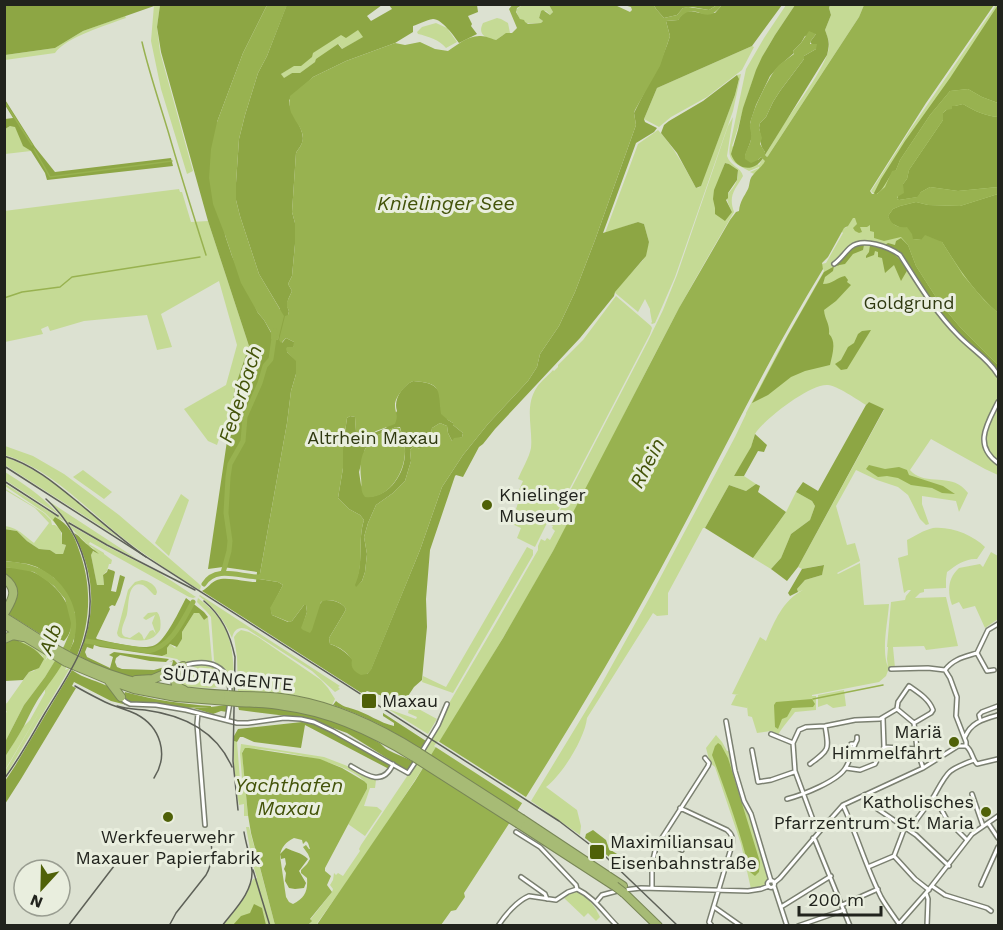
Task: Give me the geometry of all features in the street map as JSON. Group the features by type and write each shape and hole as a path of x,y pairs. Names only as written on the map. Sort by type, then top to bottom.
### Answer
{"highway":[{"path":"4,578 12,585 13,591 13,597 5,614"},
{"name":"SÜDTANGENTE","path":"5,614 55,652"},
{"name":"SÜDTANGENTE","path":"4,624 108,680 131,688 180,698 228,698"},
{"path":"4,639 13,635 28,638"},
{"name":"SÜDTANGENTE","path":"68,659 121,679 148,686 239,699 269,696 293,699 339,712 373,726 623,890"},
{"path":"121,679 141,681 153,679 181,667"},
{"path":"181,667 174,677 175,683 179,688 191,693"},
{"path":"108,680 121,697"},
{"path":"121,697 123,691 131,688"},
{"path":"623,890 658,926"},
{"path":"623,890 664,926"}],"street":[{"path":"834,264 855,244 878,244 896,252 937,311 999,375"},
{"path":"999,402 987,424 984,438 986,450 999,463"},
{"path":"945,670 958,658 977,653 988,630 999,624"},
{"path":"977,653 987,671 994,670"},
{"path":"181,667 195,663 208,663 226,674 230,686 230,707 227,720"},
{"path":"891,669 945,670"},
{"path":"945,670 957,697 956,716 966,746 974,760 980,764 999,759"},
{"path":"819,831 795,771 792,743 801,729 883,718 897,709 898,702 909,686 926,699 933,711 914,723"},
{"path":"121,697 130,704 156,705 241,723 284,718 314,722 408,773 435,730 447,704"},
{"path":"980,719 979,715 982,712 999,706"},
{"path":"897,709 914,723 917,749 923,768"},
{"path":"198,713 205,825"},
{"path":"965,738 967,732 980,719 999,715"},
{"path":"846,768 860,770 875,764 884,747 883,718"},
{"path":"726,721 735,771 787,926"},
{"path":"810,764 826,750 828,745 825,726"},
{"path":"771,734 792,743"},
{"path":"788,799 804,795 835,778 846,768 857,737"},
{"path":"597,902 602,895 614,891 652,888 748,891 769,886 768,883 773,883 780,878 843,805 923,768 958,746 966,746"},
{"path":"884,747 917,749"},
{"path":"752,750 758,782 795,771"},
{"path":"652,888 652,864 656,847 708,766 709,763 705,758"},
{"path":"868,867 894,856 907,829 934,796 946,775 952,769 974,760"},
{"path":"351,766 375,778 388,773 393,764"},
{"path":"972,794 983,826"},
{"path":"864,795 873,806 916,835 949,866"},
{"path":"934,796 947,820 967,840"},
{"path":"843,805 882,899 898,925 949,866 972,834 999,816"},
{"path":"680,808 727,830 732,836 732,846 709,922 712,926"},
{"path":"988,822 999,838"},
{"path":"516,832 540,847 576,885 577,889 597,902 616,926"},
{"path":"813,838 816,840 850,926"},
{"path":"661,839 682,850"},
{"path":"981,885 999,847"},
{"path":"894,856 915,879 929,890 991,911"},
{"path":"781,907 831,876"},
{"path":"521,877 545,894 547,899"},
{"path":"498,926 507,914 529,896 556,900 577,889"},
{"path":"842,904 878,889"},
{"path":"927,926 929,890"},
{"path":"714,907 741,926"},
{"path":"798,926 844,910"}],"green space":[{"path":"287,4 382,5 367,16 371,21 392,9 389,5 477,5 478,12 468,16 477,34 459,43 448,28 440,22 433,19 425,21 413,26 413,32 395,43 346,61 313,77 289,100 303,140 296,153 292,212 295,223 295,244 292,276 288,284 292,291 287,303 289,311 282,343 286,338 294,342 294,346 287,352 297,361 259,579 283,585 271,608 272,615 288,622 292,621 306,605 307,612 302,628 323,600 342,604 346,609 329,638 330,644 346,653 367,674 420,550 442,487 463,455 488,424 528,381 537,367 540,354 559,326 575,292 636,125 634,113 667,45 670,36 666,21 678,20 683,14 692,11 715,13 722,5 782,5 752,46 657,88 644,119 645,122 657,128 636,143 603,233 638,222 644,224 649,242 646,256 580,338 479,447 463,477 455,476 430,550 422,680 404,700 367,691 363,694 202,591 221,579 256,582 257,572 223,567 208,569 235,387 249,346 208,221 161,52 157,27 160,5 267,5 243,53 217,122 225,235 258,313 274,338 278,340 280,309 259,274 236,200 239,139 258,73","holes":["358,30 363,37 342,49 338,44 300,73 292,73 284,78 281,74 294,66 301,66 312,57 313,53 341,35 346,38"]},
{"path":"4,5 157,5 83,31 55,48 5,55"},
{"path":"154,5 160,5 157,27 160,52 193,171 187,174 161,89 151,41"},
{"path":"522,5 549,5 553,12 550,15 546,11 541,11 539,18 543,21 541,23 526,23 520,19 516,10"},
{"path":"654,5 717,5 709,10 683,8 677,15 664,18"},
{"path":"786,5 795,5 774,36 761,61 732,146 759,165 763,158 765,159 761,168 754,174 750,172 759,167 749,171 736,164 731,159 730,145 746,69"},
{"path":"795,5 830,5 831,15 825,30 829,42 827,55 765,155 761,143 760,123 804,56 816,49 810,42 816,34 805,36 793,51 794,53 770,76 750,123 752,136 745,156 758,160 763,158 754,166 745,168 733,159 731,154 743,108 762,57"},
{"path":"830,5 864,5 859,17 767,157 765,155 782,127 822,67 829,46 825,30 831,15"},
{"name":"Goldgrund","path":"998,5 998,475 931,439 910,470 921,477 949,481 962,487 968,493 959,512 956,501 922,496 922,504 929,524 926,525 920,519 908,495 898,487 856,470 836,506 847,545 855,543 860,561 837,573 860,563 864,605 889,604 885,645 888,667 887,647 891,602 905,600 911,590 904,593 898,558 908,555 907,540 926,530 947,528 961,532 985,547 977,559 965,561 947,572 946,588 924,589 924,592 915,598 946,597 958,646 926,650 924,646 893,647 895,668 889,668 886,676 879,682 812,695 816,696 816,710 795,712 778,735 771,731 757,733 752,717 748,716 747,706 747,708 731,705 736,695 739,695 732,694 760,637 766,641 780,612 796,594 803,590 798,592 797,589 805,580 822,575 823,565 802,569 798,567 884,410 869,402 866,405 832,386 820,386 811,390 778,411 755,434 751,447 734,476 744,476 756,484 746,491 729,485 668,593 668,615 657,616 653,613 587,718 582,736 572,756 546,787 577,810 581,826 580,835 531,801 596,694 651,595 779,350 824,271 821,264 826,263 844,227 846,228 853,216 876,196 871,191"},
{"path":"998,5 998,103 968,89 950,91 930,115 900,160 896,170 875,195 881,179 905,141"},
{"path":"125,16 126,18 77,37 60,47 55,53 5,60 5,55 55,48 83,31"},
{"path":"497,18 508,23 510,33 496,40 486,37 481,27 483,23"},
{"path":"436,23 447,28 457,42 446,48 429,37 418,34 417,32 422,27"},
{"path":"358,29 364,37 342,49 339,44 299,74 292,73 283,79 281,74 341,34"},
{"path":"754,47 742,70 707,97 671,117 659,127 644,119 657,88"},
{"path":"741,74 733,111 675,277 655,323 652,324 650,309 645,299 638,312 614,292 643,260 649,242 644,224 638,222 605,233 638,144 658,130 674,151 696,188 700,187 735,95 739,80 737,75"},
{"path":"737,75 739,79 735,95 701,186 696,188 677,153 661,133 664,125 669,121 703,101"},
{"path":"4,98 35,147 55,172 171,158 173,166 47,180 31,151 23,146 15,127 10,126 5,129 5,119 13,118 5,105"},
{"path":"963,104 980,113 998,117 998,187 958,191 930,187 921,192 918,197 897,199 909,170 943,120 943,113 952,105"},
{"path":"733,117 727,156 743,176 732,197 734,212 678,310 552,553 497,648 379,835 316,925 308,926 310,920 332,892 330,885 334,873 343,876 428,745 448,705 538,550 541,539 550,540 555,531 549,524 560,510 663,310","holes":["725,163 738,170 737,180 727,197 732,212 715,214 717,183"]},
{"path":"15,126 23,145 31,151 5,154 4,129"},
{"path":"725,163 738,170 737,180 726,200 732,212 725,221 715,214 713,199 714,190"},
{"path":"179,189 191,222 208,221 249,346 235,387 227,437 220,436 217,445 208,441 184,409 226,385 237,345 219,281 161,314 172,347 157,350 147,315 84,321 50,331 48,326 41,329 43,334 5,342 4,211"},
{"path":"998,194 998,313 974,288 942,242 912,239 891,223 888,216 893,209 916,202 928,205 960,206"},
{"path":"901,238 908,245 916,266 939,302 998,365 998,375 937,311 898,250 897,252 885,245 888,243 895,245 896,241"},
{"path":"864,245 863,250 853,254 845,264 835,266 854,248"},
{"path":"870,245 887,250 904,264 908,269 901,281 894,265 885,273 882,258 878,257 878,252 875,251 874,255 866,258"},
{"path":"834,266 833,271 825,277 823,284 845,276 851,285 824,310 833,345 830,365 791,377 768,395 752,403 824,272"},
{"path":"616,296 652,328 559,509 547,523 535,547 517,538 521,528 512,524 518,511 516,509 518,503 514,501 523,481 518,479 531,448 530,409 533,394 540,383 583,340"},
{"path":"871,330 847,369 841,370 835,364 841,360 858,334"},
{"name":"Altrhein Maxau","path":"413,381 424,382 437,389 440,405 448,420 463,433 462,437 452,441 447,426 440,423 432,428 429,447 420,449 414,446 410,450 411,461 405,481 376,505 368,523 364,537 367,554 365,572 362,581 355,587 364,520 338,498 347,418 355,417 356,432 371,434 386,428 397,411 396,402 399,394","holes":["400,427 405,450 400,474 384,492 368,497 361,485 359,472 365,449 378,435"]},
{"path":"869,402 884,409 798,567 787,581 771,569 781,558 791,534 810,520 815,506 812,501 796,492 803,482 818,491"},
{"path":"755,434 767,445 764,452 758,451 744,476 734,476 751,447"},
{"path":"5,446 33,456 64,474 119,515 198,583 201,586 200,590 134,546 49,477 5,455"},
{"path":"5,457 51,481 119,538 5,465"},
{"path":"83,470 112,492 104,499 73,477"},
{"path":"5,472 44,500 58,513 64,521 55,517 56,524 45,513 5,486 4,483 58,517 58,514 5,480"},
{"path":"756,484 760,486 758,492 786,512 753,558 705,528 729,485 746,491"},
{"path":"4,488 44,513 51,520 52,525 59,529 62,535 62,544 66,545 63,554 39,549 17,531 5,529 5,526 14,528 34,543 49,523 35,508"},
{"path":"796,492 812,501 815,506 810,520 791,534 781,558 771,569 753,558 786,512"},
{"path":"181,494 189,500 169,556 155,543"},
{"path":"50,502 137,559 97,539 70,522 70,525 158,572 196,597 189,597 90,542 89,544 112,560 103,575 104,585 97,586 91,555 95,551 75,532"},
{"path":"55,517 64,523 73,535 86,576 87,616 77,656 69,651 74,641 75,613 54,578 37,567 5,561 4,529 17,531 39,549 63,554 66,545 62,544 62,533 53,520"},
{"path":"74,533 99,554 93,551 91,555 97,585 104,585 103,575 108,569 115,572 111,591 116,592 120,575 125,577 120,595 115,606 109,607 97,639 135,647 155,645 168,631 186,598 208,617 204,620 199,613 194,613 182,632 182,639 177,647 170,644 167,654 162,656 94,645 93,649 87,647 85,652 87,657 110,668 113,657 109,655 114,652 169,659 166,662 150,661 120,655 115,662 117,667 122,669 154,670 172,665 173,661 169,662 174,660 179,665 144,679 115,673 79,656 89,624 91,594 86,564"},
{"path":"527,547 533,550 533,555 453,693 422,682 423,676 446,687"},
{"path":"991,552 998,556 998,619 985,628 975,606 963,609 959,602 952,605 949,590 951,580 959,568 980,564 983,567"},
{"path":"824,565 822,575 805,580 797,589 798,592 790,596 788,593 802,569"},
{"path":"4,567 33,572 51,583 59,592 70,611 72,622 70,632 64,641 45,637 8,614 15,600"},
{"path":"142,580 154,585 157,592 154,595 143,585 138,584 131,589 122,634 130,638 139,632 144,640 121,638 117,633 128,590 135,582"},
{"path":"200,595 340,686 338,687 340,689 335,692 312,671 247,629 237,629 232,638 218,615"},
{"path":"198,598 210,608 225,628 232,650 234,691 232,691 229,676 214,660 211,617 197,602"},
{"path":"157,612 160,630 156,635 144,640 150,631 153,630 156,634 152,623 155,615 146,620 143,618 148,613"},
{"path":"194,613 199,613 204,620 208,617 212,661 184,664 177,659 162,656 167,654 170,644 175,648 182,639 182,632"},
{"path":"241,630 258,637 321,680 335,699 332,705 284,695 238,691 234,637"},
{"path":"15,638 24,641 22,639 47,654 29,645 47,656 45,661 48,657 55,661 24,705 5,742 7,711 5,712 5,704 29,672 34,671 43,656 13,639 5,644 5,642"},
{"path":"13,639 38,652 44,659 39,668 29,672 23,680 5,681 4,644"},
{"path":"61,664 67,666 65,670 70,668 5,777 5,771 43,706 5,770 5,757 30,720 45,689"},
{"path":"199,665 210,666 221,672 228,686 181,687 176,676 182,669"},
{"path":"72,670 111,688 127,705 111,701 74,682 72,686 76,688 5,804 5,781"},
{"path":"844,690 846,706 833,708 827,704 818,707 818,695"},
{"path":"125,692 179,703 211,707 226,705 227,712 221,711 213,714 193,708 209,707 185,708 157,703 129,702 125,699"},
{"path":"336,701 394,726 394,723 383,716 383,713 426,741 420,749 378,724 333,705"},
{"path":"238,706 266,707 322,717 363,734 388,750 414,762 406,770 347,733 303,718 239,710"},
{"path":"415,707 437,719 428,734 388,709 416,719 417,717 408,713 409,709"},
{"path":"302,722 325,729 389,763 391,767 389,769 305,725 301,748 254,742 243,737 240,737 237,742 234,741 238,729"},
{"path":"716,735 729,751 768,878 766,885 751,889 741,844 715,767 710,763 706,748"},
{"path":"234,741 237,742 240,780 242,778 241,744 324,757 376,780 375,788 370,788 364,806 377,807 382,811 365,836 348,824 367,789 363,780 340,767 308,757 247,748 242,752 248,816 244,816 244,804 239,805 236,789"},
{"path":"246,827 249,827 275,925 223,926 245,897 253,879 257,878"},
{"path":"593,830 606,840 609,849 630,862 628,865 620,860 612,859 585,838 586,834"},
{"path":"286,848 308,859 299,871 306,883 304,888 289,888 285,881 285,858 281,859 280,854"},
{"path":"577,891 596,909 600,917 596,921 588,913 584,917 564,898"},
{"path":"254,904 262,908 266,925 233,925 241,916 250,913"}],"water":[{"name":"Knielinger See","path":"513,4 522,5 517,8 516,12 520,19 528,24 541,23 543,21 539,18 543,10 550,15 553,12 549,5 615,5 630,12 631,7 624,5 654,5 664,18 677,15 683,8 709,10 722,5 710,14 693,11 684,14 678,20 666,21 670,36 660,66 635,110 636,125 575,292 559,326 540,354 537,367 528,381 488,424 463,455 442,487 420,550 371,670 361,675 354,669 348,655 340,648 330,644 329,638 346,609 344,606 335,601 321,602 310,633 301,628 307,612 306,605 289,622 272,615 270,608 283,585 259,579 291,391 296,374 296,361 286,349 293,347 294,342 286,338 281,343 279,340 285,316 288,315 287,302 292,291 288,284 292,276 295,244 295,223 292,212 296,153 303,141 301,129 291,111 290,96 313,77 346,61 395,43 405,45 420,42 435,49 448,51 472,37 483,36 496,40 506,33 512,33 517,28 509,9","holes":["413,381 429,383 437,389 441,414 463,433 462,437 454,438 452,441 447,426 440,423 432,428 429,447 423,446 420,449 414,446 410,450 411,461 405,481 376,505 368,523 364,537 367,554 365,572 362,581 356,587 360,569 364,520 338,498 347,418 355,417 356,432 362,436 369,436 395,424 397,416 395,402 399,395"]},
{"path":"267,5 287,5 258,73 245,115 239,139 236,200 259,274 284,316 278,340 271,339 271,332 241,283 213,204 209,178 211,149 217,122 243,53"},
{"name":"Rhein","path":"864,5 994,5 926,103 870,191 872,194 877,194 885,187 892,171 896,170 900,160 930,115 950,91 968,89 998,103 998,117 980,113 963,104 946,110 943,113 943,120 909,170 903,184 904,193 897,199 917,197 930,187 958,191 998,187 998,194 960,206 928,205 916,202 893,209 888,216 895,225 907,227 913,239 921,240 925,235 942,242 963,275 998,313 998,365 939,302 916,266 908,245 901,237 884,241 874,238 870,225 860,227 862,232 859,233 853,228 857,224 853,218 822,263 823,269 759,381 659,572 613,654 464,893 465,897 456,910 451,911 441,925 316,926 415,781 503,638 553,551 679,308 730,220 739,211 751,178 765,161 761,157 751,163 745,159 745,156 751,140 751,118 771,76 779,65 794,54 793,51 809,31 816,34 810,44 817,44 816,49 804,56 760,123 762,138 760,144 767,157 859,17"},
{"path":"396,427 400,428 405,448 399,476 381,494 365,497 360,471 365,449 378,435"},
{"path":"869,465 885,469 899,467 907,470 909,475 943,486 955,494 911,485 898,478 878,477 866,469"},
{"path":"5,561 32,566 56,579 70,597 76,619 76,631 73,642 57,673 37,701 5,757 5,742 24,705 64,646 71,623 65,599 54,586 34,572 5,567"},
{"path":"812,699 815,704 813,707 792,708 787,717 782,719 778,729 775,727 774,705 776,702"},
{"path":"718,743 728,758 760,862 759,872 755,876 750,872 733,813 712,755"},
{"name":"Yachthafen Maxau","path":"245,748 249,748 320,759 342,768 367,784 367,789 325,868 331,876 327,885 332,892 310,919 312,921 308,925 275,925 251,833 242,753","holes":["294,838 302,840 303,844 306,841 308,843 310,849 306,845 303,847 310,859 301,870 307,878 307,887 303,897 293,904 286,897 280,856 283,847 289,841"]}],"pier":[{"path":"438,741 529,799 525,805 434,746"}],"waterway":[{"path":"142,42 206,255"},
{"path":"4,101 32,145"},
{"path":"34,149 50,177 172,161"},
{"path":"4,298 22,292 60,287 72,277 200,257"},
{"name":"Federbach","path":"223,573 230,541 226,513 230,464 243,441 245,417 265,366 271,359 275,331"},
{"path":"204,584 209,578 222,573 259,577"},
{"name":"Federbach","path":"86,641 148,651 156,649 170,639 193,602"},
{"path":"813,699 883,685"}],"tram line":[{"path":"4,456 45,476 146,557"},
{"path":"4,481 58,516"},
{"path":"69,523 195,590"}],"railway":[{"path":"4,466 559,821 606,857 678,926"},
{"path":"4,779 21,755 67,676 79,654 86,634 90,592 87,571 72,532 46,499"},
{"path":"204,601 216,613 224,626 235,657 233,761 238,810"},
{"path":"75,686 109,704 136,714 151,726 157,734 161,751 159,769 154,778"},
{"path":"117,706 159,712 197,726 217,743 232,767"},
{"path":"222,926 242,900 251,879 252,871 244,832"},
{"path":"169,926 176,913 209,870 212,854 210,833"},
{"path":"68,926 124,853"},
{"path":"253,870 270,926"}],"place":[{"name":"Knielinger Museum","path":"487,505"},
{"name":"Maxau","path":"369,701"},
{"name":"Mariä Himmelfahrt","path":"954,742"},
{"name":"Katholisches Pfarrzentrum St. Maria","path":"986,812"},
{"name":"Werkfeuerwehr Maxauer Papierfabrik","path":"168,817"},
{"name":"Maximiliansau Eisenbahnstraße","path":"597,852"}],"water label":[{"name":"Alb","path":"50,639"}]}
